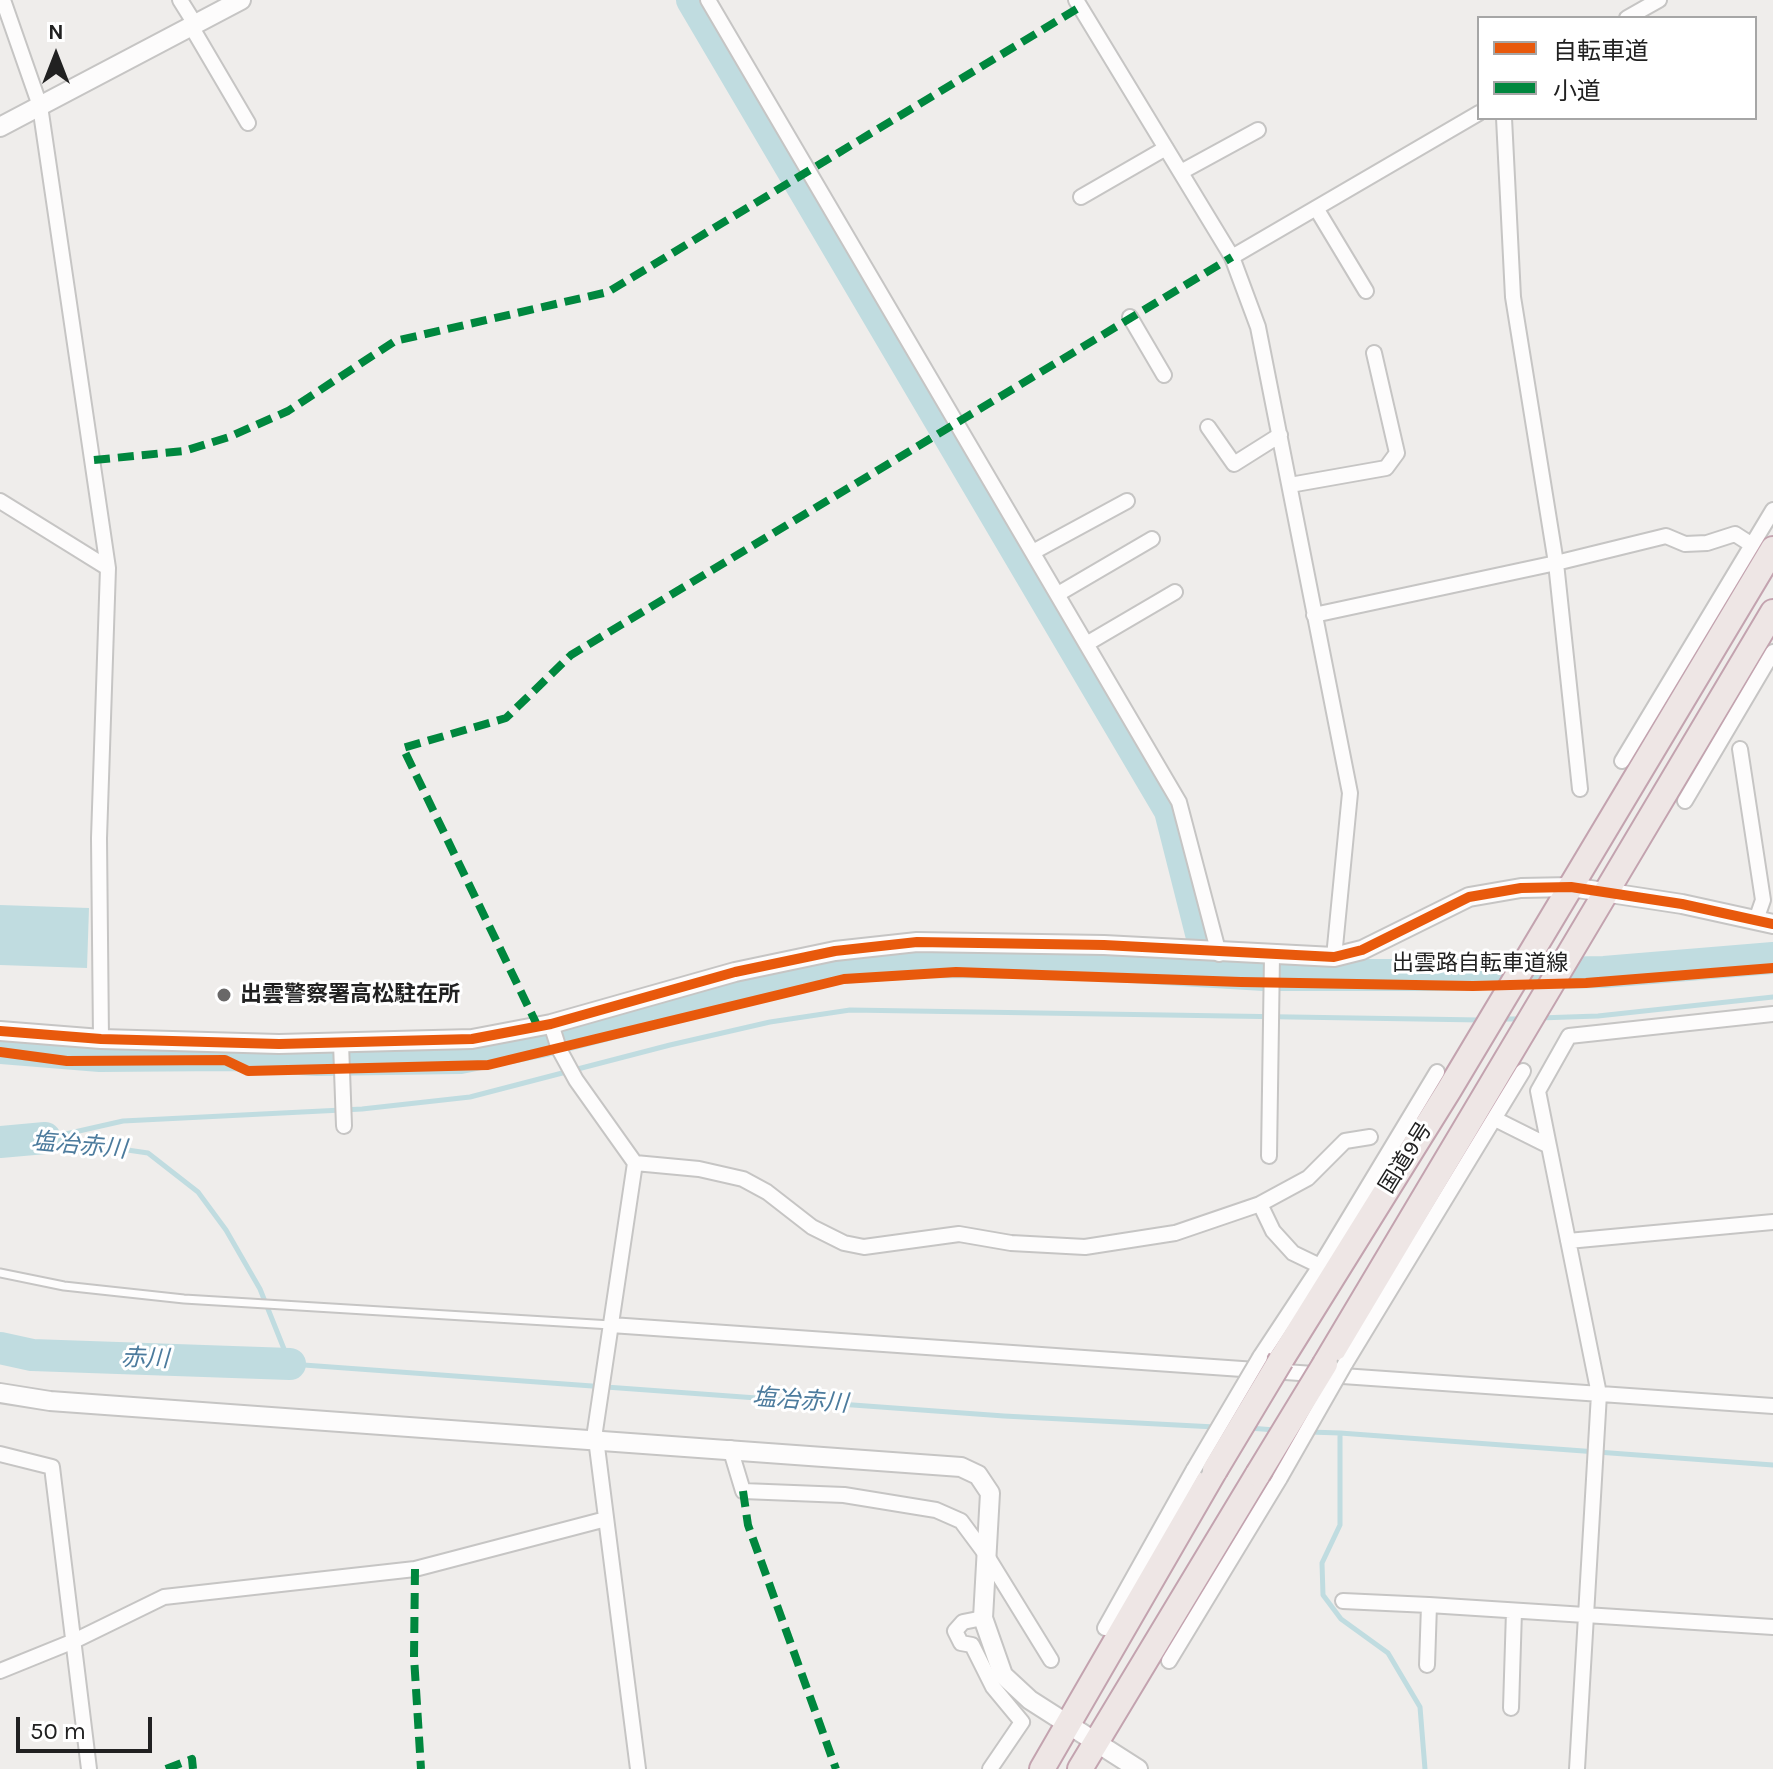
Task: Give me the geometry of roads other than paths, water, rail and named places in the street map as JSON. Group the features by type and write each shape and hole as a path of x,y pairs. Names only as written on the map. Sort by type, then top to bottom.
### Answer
{"highway":[{"name":"国道9号","path":"1042,1769 1116,1626 1204,1470 1443,1081 1480,1037 1571,887 1690,688 1762,547"},
{"name":"国道9号","path":"1080,1769 1203,1565 1269,1476 1495,1076 1773,612"}],"street":[{"path":"3,0 40,106 108,568 99,838 101,1039"},
{"path":"180,0 248,123"},
{"path":"0,127 241,0"},
{"path":"708,0 1179,802 1219,954"},
{"path":"1076,0 1232,257 1258,327 1350,793 1334,957"},
{"path":"1631,16 1659,0"},
{"path":"1232,257 1477,114"},
{"path":"1504,120 1513,297 1556,563 1580,789"},
{"path":"1181,172 1258,130"},
{"path":"1081,197 1166,148"},
{"path":"1316,208 1366,291"},
{"path":"1130,317 1164,375"},
{"path":"1290,485 1386,468 1397,453 1374,353"},
{"path":"1208,427 1234,464 1280,435"},
{"path":"0,501 108,568"},
{"path":"1033,552 1127,501"},
{"path":"1622,761 1692,646 1762,547 1773,510"},
{"path":"1314,615 1666,536 1685,544 1707,543 1735,534 1762,547"},
{"path":"1058,594 1152,539"},
{"path":"1088,643 1175,592"},
{"path":"1690,688 1692,646"},
{"path":"1685,801 1773,652"},
{"path":"1723,695 1759,676"},
{"path":"0,1031 101,1039 341,1043 472,1039 551,1024 735,972 835,951 917,942 1090,944 1219,954 1334,957 1362,950 1469,897 1521,888 1571,887 1764,922 1740,749"},
{"path":"1269,1156 1272,956"},
{"path":"1577,1769 1599,1394 1538,1091 1569,1036 1773,1014"},
{"path":"551,1024 559,1049 576,1080 635,1163 596,1439 638,1769"},
{"path":"341,1043 344,1126"},
{"path":"1335,1364 1523,1071"},
{"path":"1495,1076 1498,1114"},
{"path":"1418,1104 1443,1081"},
{"path":"1270,1359 1320,1266 1418,1104 1443,1081"},
{"path":"1498,1114 1549,1146"},
{"path":"635,1163 699,1169 743,1179 767,1192 812,1227 844,1243 864,1247 959,1234 1011,1243 1085,1247 1175,1233 1260,1204 1308,1178 1345,1141 1370,1137"},
{"path":"1260,1204 1273,1231 1293,1253 1320,1266"},
{"path":"1568,1241 1773,1222"},
{"path":"611,1325 1773,1406"},
{"path":"0,1393 50,1401 961,1467 978,1475 990,1493 983,1618 1003,1675 1030,1700 1138,1769"},
{"path":"730,1448 743,1491 844,1495 936,1510 961,1521 987,1556 1051,1660"},
{"path":"0,1454 52,1467 89,1769"},
{"path":"1116,1626 1128,1586 1204,1470"},
{"path":"1169,1661 1234,1554 1269,1476"},
{"path":"0,1671 74,1641 164,1597 415,1569 606,1519"},
{"path":"1203,1565 1234,1554"},
{"path":"1116,1626 1128,1586"},
{"path":"1343,1601 1773,1627"},
{"path":"1427,1665 1429,1605"},
{"path":"1511,1708 1514,1611"},
{"path":"983,1618 963,1622 955,1631 961,1643 972,1645 993,1687 1022,1722 990,1769"}],"lane":[{"path":"0,1273 64,1286 184,1299 611,1325"}],"water":[{"path":"0,905 89,908 87,968 0,965"}],"waterway":[{"path":"692,0 1170,811 1210,969"},
{"path":"0,1048 100,1056 230,1055 317,1060 460,1058 545,1041 826,969 929,962 1066,963 1264,975 1431,975 1604,972 1773,958"},
{"path":"1539,1018 1598,1016 1773,997"},
{"path":"48,1138 123,1121 362,1109 470,1097 770,1022 850,1010 1481,1020"},
{"path":"1499,1019 1521,1019"},
{"name":"塩冶赤川","path":"45,1138 148,1153 198,1192 226,1230 260,1289 290,1364 1004,1416 1215,1427"},
{"name":"塩冶赤川","path":"0,1142 45,1138"},
{"name":"赤川","path":"0,1348 32,1355 290,1364"},
{"name":"塩冶赤川","path":"1249,1428 1275,1430"},
{"name":"塩冶赤川","path":"1309,1432 1340,1433 1340,1525 1322,1563 1323,1595 1341,1619 1388,1653 1420,1707 1425,1769"},
{"path":"1340,1433 1773,1465"}],"place":[{"name":"出雲警察署高松駐在所","path":"224,995"}]}
